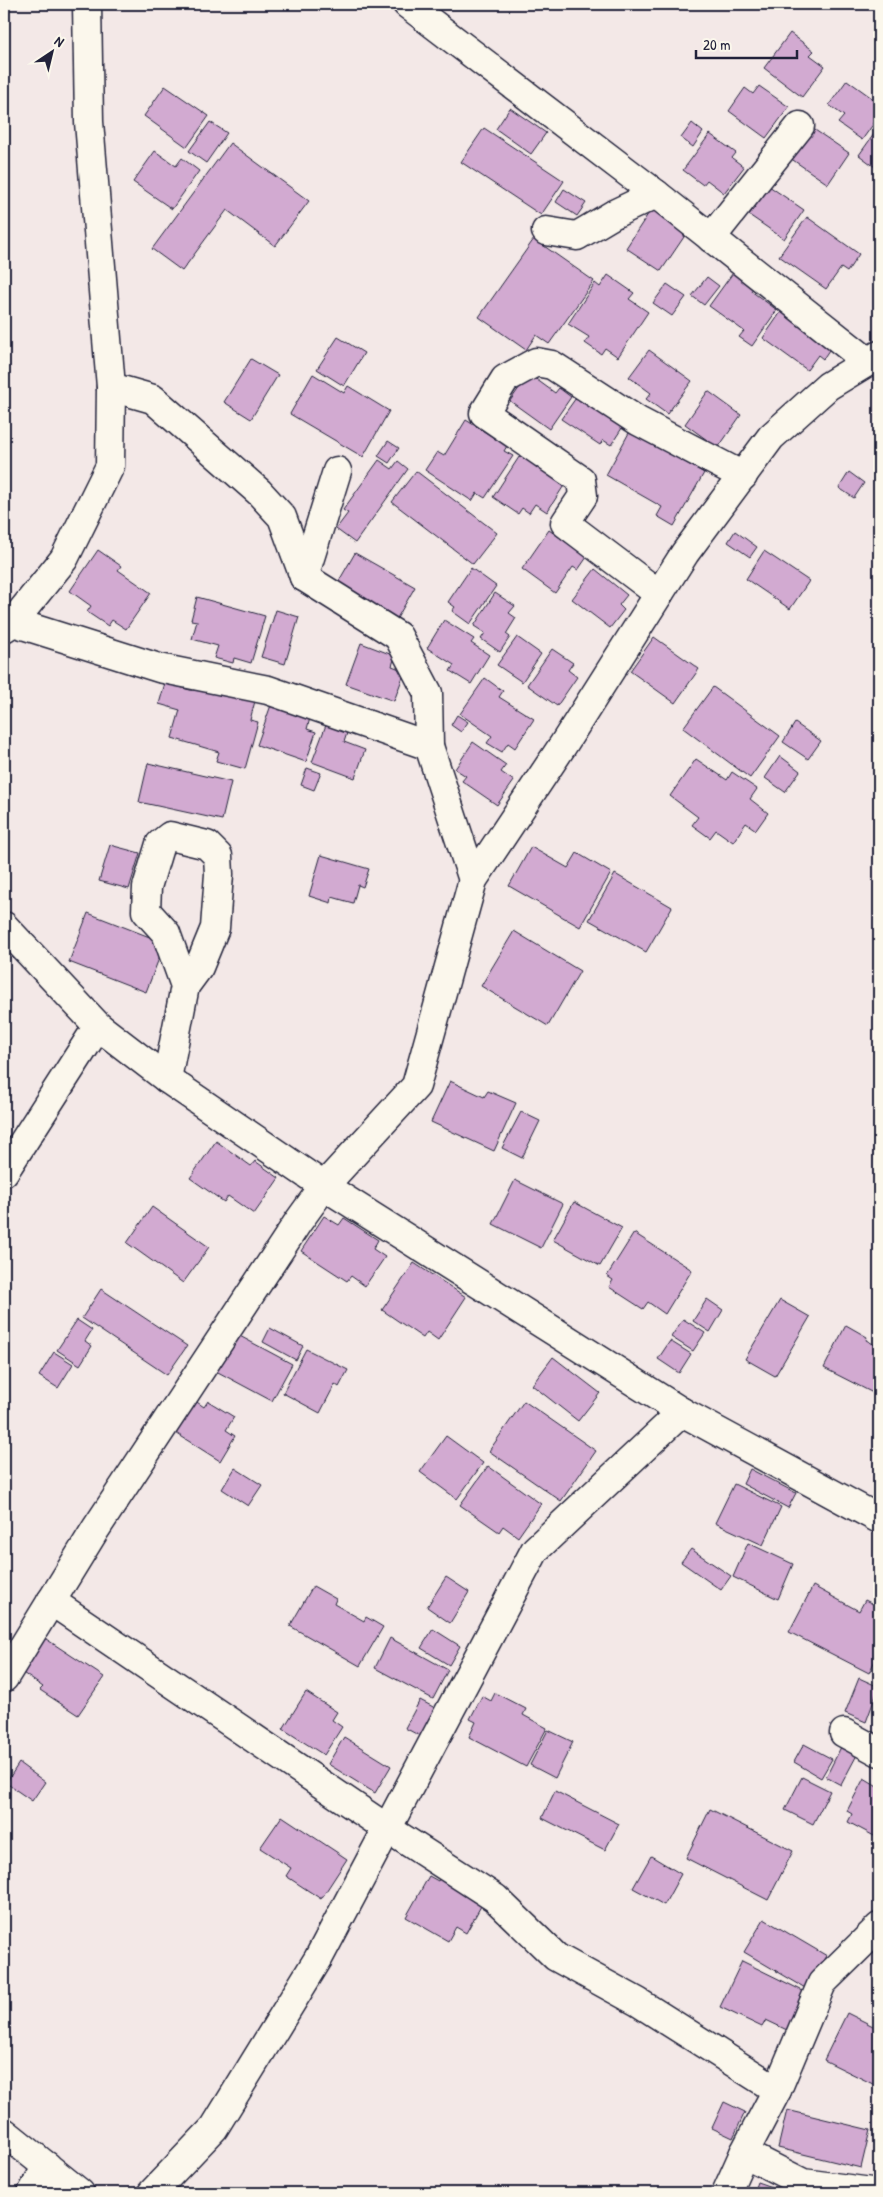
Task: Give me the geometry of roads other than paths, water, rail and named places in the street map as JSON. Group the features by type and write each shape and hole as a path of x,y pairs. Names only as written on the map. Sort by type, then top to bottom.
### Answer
{"street":[{"path":"87,4 89,122 111,387 110,466 64,559 9,625 159,668 268,690 429,746"},
{"path":"4,1678 101,1521 324,1186 416,1086 473,880 563,745 685,553 771,437 828,386 873,358 711,238 407,4"},
{"path":"711,238 800,126"},
{"path":"546,231 576,236 614,214 656,194"},
{"path":"659,594 565,523 583,496 582,480 484,413 505,379 536,362 552,365 638,421 743,476"},
{"path":"111,387 153,399 259,492 282,517 304,577 398,636 428,693 429,746 473,880"},
{"path":"304,577 337,471"},
{"path":"166,1079 185,986 198,967 215,928 219,874 218,856 207,845 170,836 160,844 147,887 146,911 166,933 185,986"},
{"path":"4,926 98,1026 166,1079 324,1186 682,1412 879,1519"},
{"path":"4,1172 98,1026"},
{"path":"152,2193 214,2128 318,1959 535,1550 682,1412"},
{"path":"51,1601 388,1829 495,1898 556,1957 638,2002 777,2090"},
{"path":"844,1733 879,1752"},
{"path":"726,2193 744,2153 777,2090 822,1983 879,1927"},
{"path":"4,2132 80,2193"},
{"path":"744,2153 803,2182 879,2193"},
{"path":"32,2193 47,2166"}]}
